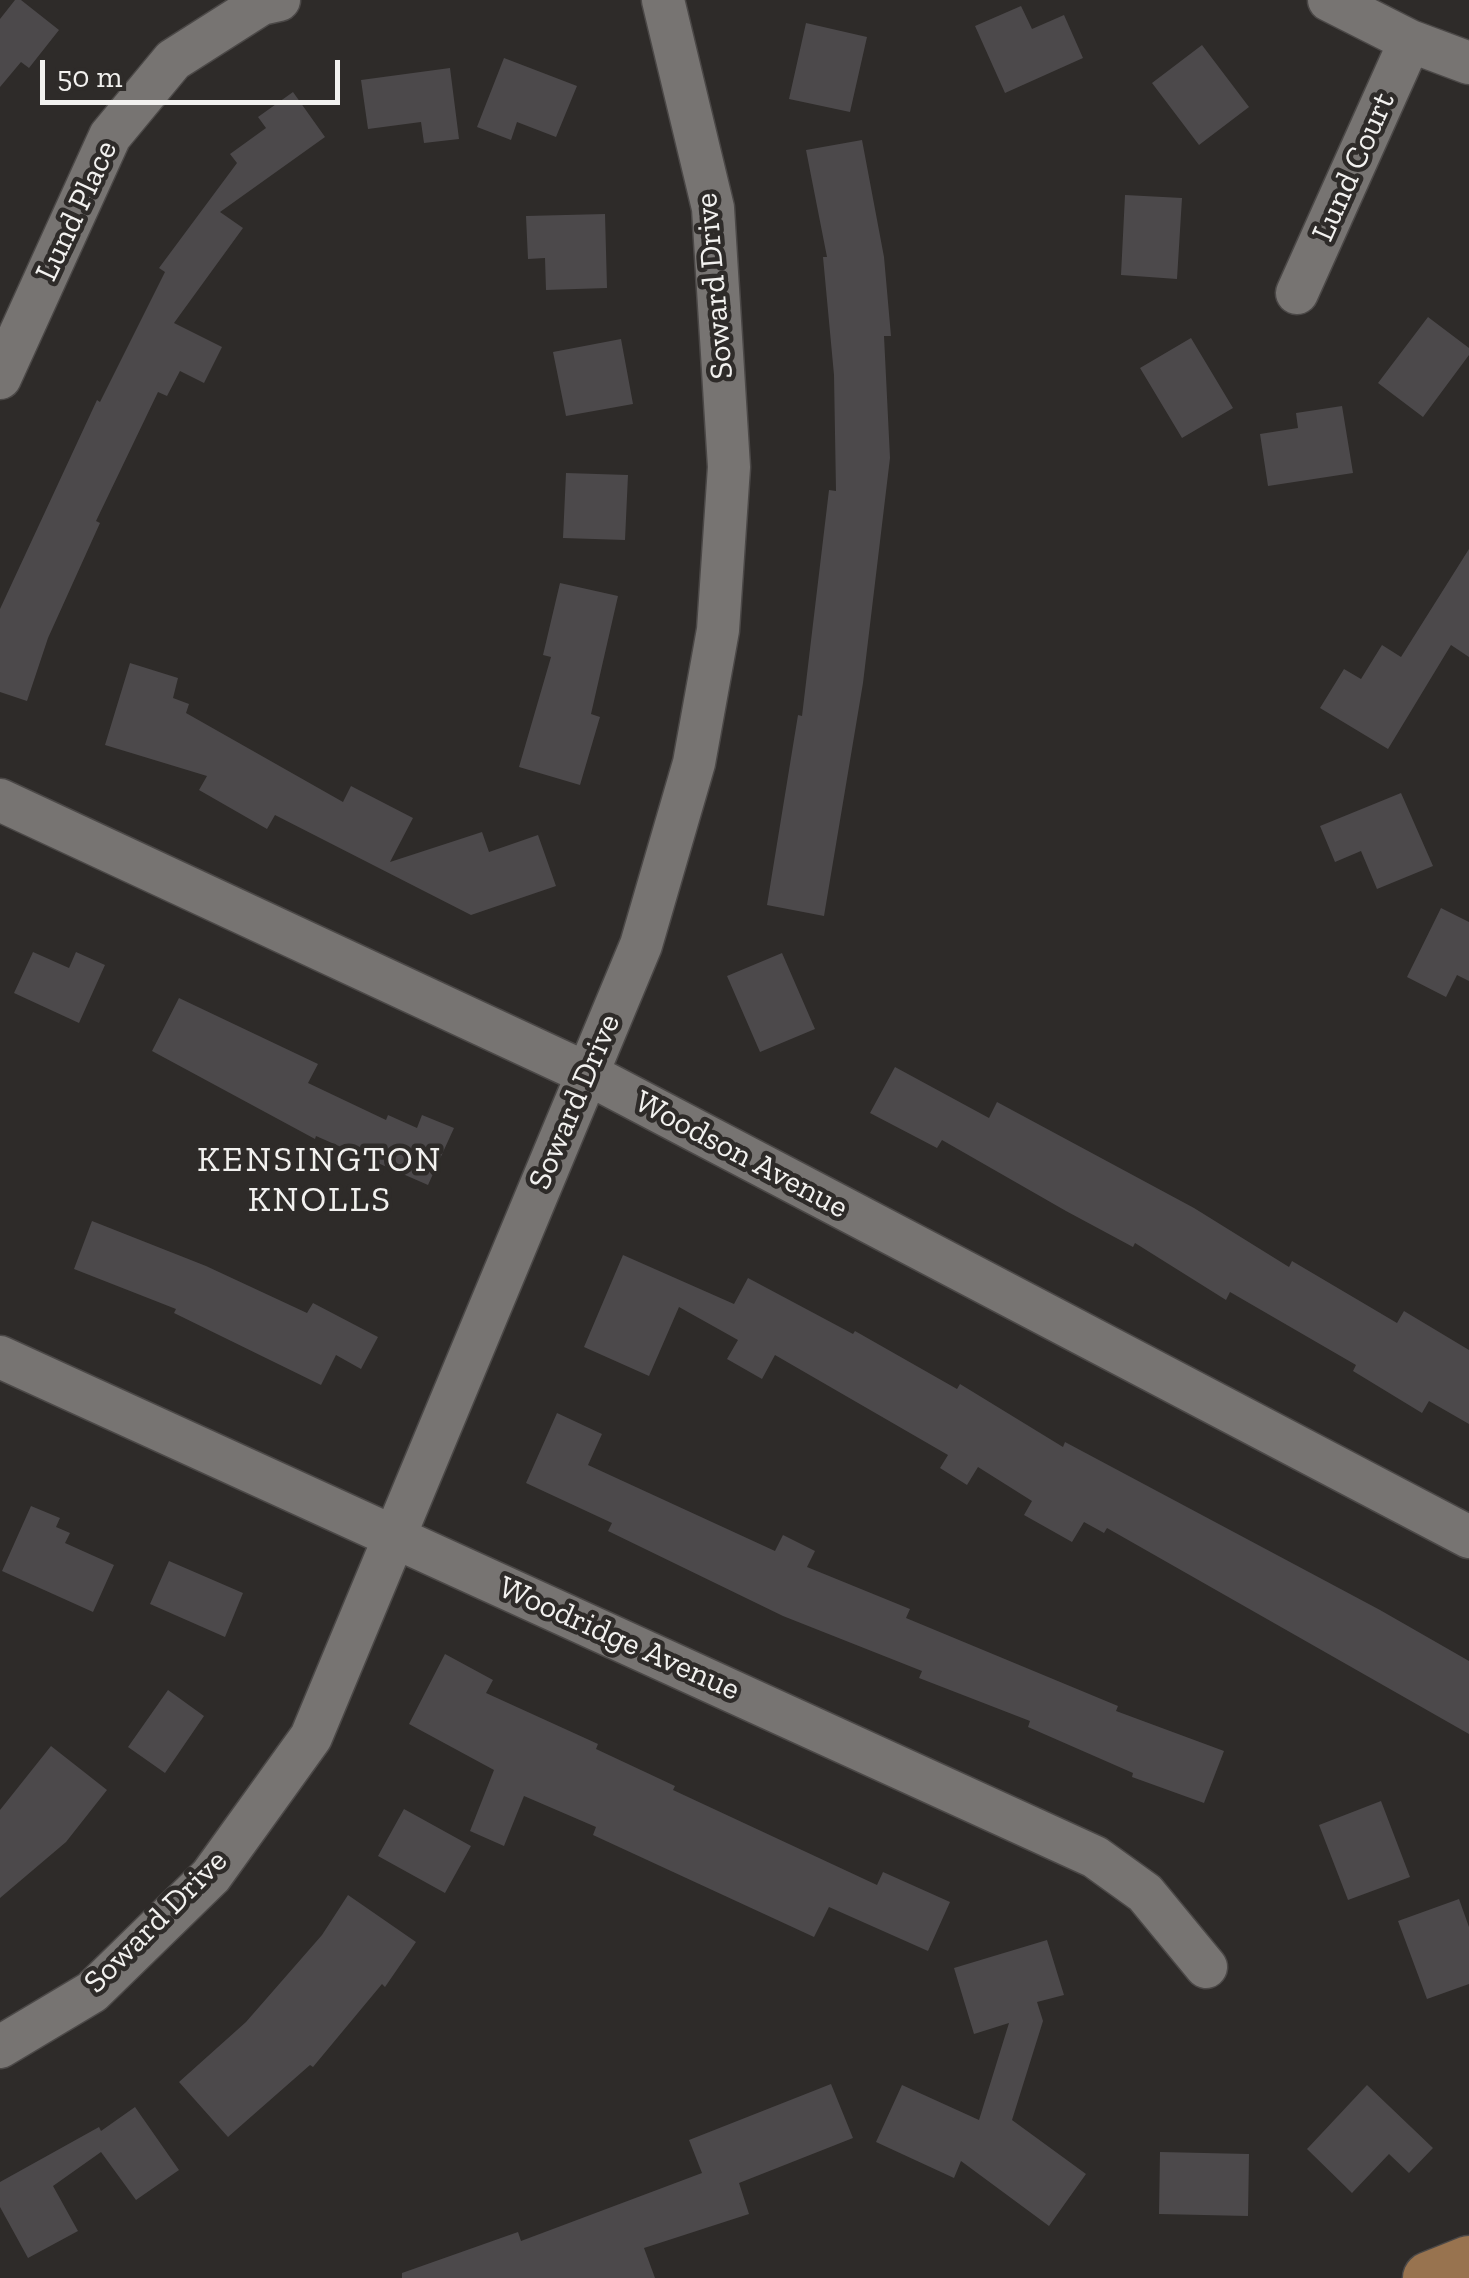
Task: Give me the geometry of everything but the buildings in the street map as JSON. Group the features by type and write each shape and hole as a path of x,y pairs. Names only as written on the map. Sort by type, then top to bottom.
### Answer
{"main road":[{"path":"1429,2278 1469,2262"}],"street":[{"name":"Lund Place","path":"0,378 110,136 173,60 261,4 279,0"},
{"name":"Soward Drive","path":"0,2047 92,1992 211,1876 310,1736 642,944 694,763 718,630 730,466 713,208 663,0"},
{"path":"1329,0 1410,41 1469,63"},
{"name":"Lund Court","path":"1297,292 1410,41"},
{"name":"Woodson Avenue","path":"0,800 586,1073 1469,1537"},
{"name":"Woodridge Avenue","path":"0,1356 1095,1857 1145,1893 1206,1967"}],"district":[{"name":"KENSINGTON KNOLLS","path":"320,1181"}]}
